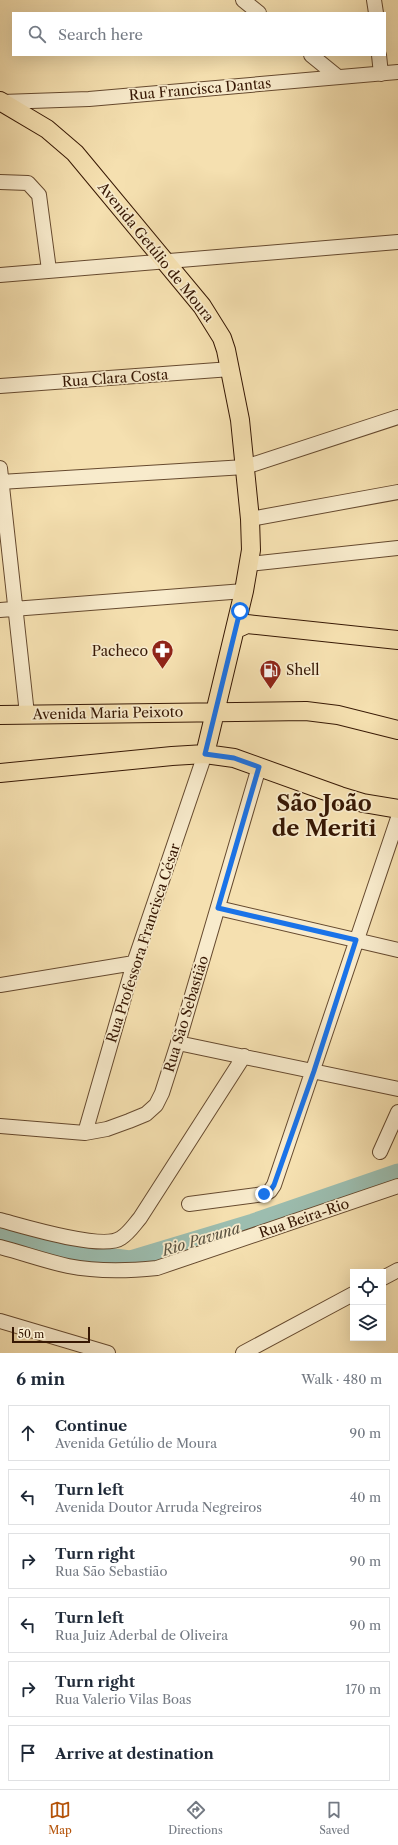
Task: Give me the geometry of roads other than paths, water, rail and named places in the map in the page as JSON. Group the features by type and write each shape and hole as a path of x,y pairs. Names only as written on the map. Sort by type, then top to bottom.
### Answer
{"main road":[{"name":"Avenida Getúlio de Moura","path":"1,101 47,129 75,153 202,306 222,338 231,369 240,420 250,519 250,564 244,591 241,622 215,711 205,754"},
{"path":"241,622 398,640"},
{"name":"Avenida Maria Peixoto","path":"0,715 306,711 338,715 398,730"},
{"path":"0,773 205,754 234,758 340,796 396,814"}],"street":[{"path":"243,0 258,12"},
{"path":"374,0 376,12"},
{"path":"311,56 338,77"},
{"path":"379,56 381,74"},
{"name":"Rua Francisca Dantas","path":"1,101 89,99 398,72"},
{"path":"0,182 28,182 39,195 49,270"},
{"path":"0,275 398,242"},
{"name":"Rua Clara Costa","path":"0,386 231,369"},
{"path":"27,714 0,477 245,467 398,418"},
{"path":"250,519 398,492"},
{"path":"250,564 398,548"},
{"path":"0,610 244,591"},
{"name":"Rua Professora Francisca César","path":"86,1133 134,963 205,754"},
{"name":"Rua São Sebastião","path":"0,1126 86,1133 107,1129 129,1121 146,1114 156,1105 162,1093 178,1043 259,767"},
{"path":"189,1204 264,1194 270,1191 274,1185 314,1071 396,814"},
{"path":"218,908 398,950"},
{"path":"0,985 134,963"},
{"path":"178,1043 398,1089"},
{"path":"0,1220 91,1241 109,1242 121,1239 140,1218 244,1056"},
{"path":"380,1152 398,1112"},
{"name":"Rua Beira-Rio","path":"0,1247 69,1266 99,1270 130,1271 158,1268 398,1186"},
{"path":"386,1276 398,1270"},
{"path":"244,1353 350,1296"},
{"path":"0,1321 108,1353"}],"waterway":[{"name":"Rio Pavuna","path":"0,1230 85,1254 130,1260 253,1223 398,1173"}],"place":[{"name":"Pacheco","path":"163,670"},
{"name":"Shell","path":"270,690"}],"district":[{"name":"São João de Meriti","path":"324,816"}]}
